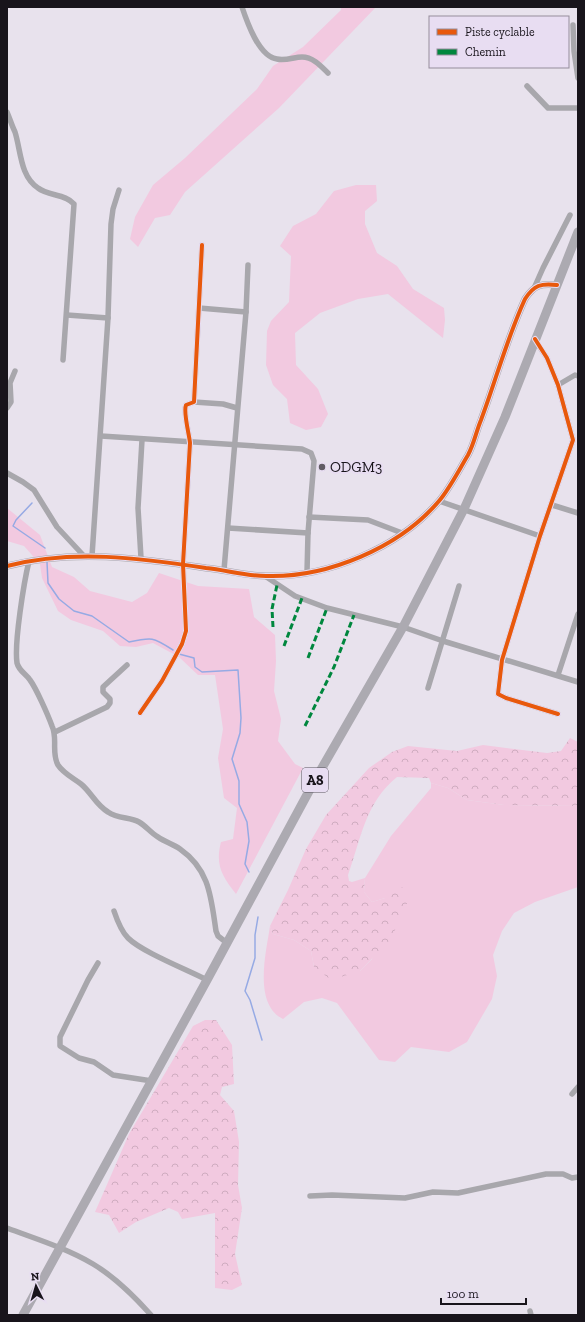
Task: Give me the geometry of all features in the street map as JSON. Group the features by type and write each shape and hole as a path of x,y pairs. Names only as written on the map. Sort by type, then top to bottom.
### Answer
{"main road":[{"name":"A8","path":"23,1315 61,1248 347,722 403,627 464,509 505,416 578,232"}],"street":[{"path":"242,7 256,41 269,57 277,59 307,58 312,60 328,73"},
{"path":"574,25 574,51 578,78"},
{"path":"527,86 548,108 578,108"},
{"path":"7,112 15,133 25,173 32,183 44,192 71,200 74,204 63,360"},
{"path":"92,556 108,318 111,224 113,209 119,190"},
{"path":"7,566 30,561 92,556 141,558 265,576 282,576 307,572 362,557 382,547 402,533 439,501 472,448 520,310 525,299 536,286 543,268 570,215"},
{"path":"194,402 202,245"},
{"path":"224,570 246,312 248,265"},
{"path":"536,286 541,284 557,285"},
{"path":"198,308 246,312"},
{"path":"67,315 108,318"},
{"path":"535,340 546,358 558,385 576,441 540,536 502,660 498,694 506,698 558,714"},
{"path":"7,408 11,402 10,383 15,371"},
{"path":"558,385 577,373"},
{"path":"140,713 162,680 182,644 186,631 183,564 190,443 185,408 186,405 194,402 223,404 237,408"},
{"path":"101,436 142,440 302,449 312,453 314,461 309,517 307,572"},
{"path":"141,558 138,508 142,440"},
{"path":"7,474 23,482 34,490 57,527 84,556"},
{"path":"439,501 540,536"},
{"path":"552,505 578,512"},
{"path":"309,517 368,520 381,523 402,533"},
{"path":"228,528 308,533"},
{"path":"30,561 26,575 17,662 18,668 31,680 55,732 55,754 57,763 62,770 90,792 102,807 119,817 140,822 158,838 187,854 197,864 205,876 210,892 216,931 218,936 227,943"},
{"path":"265,576 287,592 327,608 403,627 502,660 578,682"},
{"path":"428,688 459,586"},
{"path":"558,675 578,614"},
{"path":"55,732 107,707 110,703 110,699 103,692 103,687 127,665"},
{"path":"114,911 119,923 129,938 149,951 207,980"},
{"path":"98,963 60,1037 60,1046 79,1058 94,1062 113,1075 152,1081"},
{"path":"572,1094 578,1087"},
{"path":"310,1196 332,1195 405,1198 433,1192 458,1193 546,1174 563,1174 572,1178 578,1177"},
{"path":"7,1228 61,1248 93,1264 107,1273 137,1299 151,1315"}],"green space":[{"path":"341,7 376,7 279,108 185,192 170,215 155,218 138,247 130,239 135,217 153,185 185,158 257,89 273,66 303,47 341,10"},
{"path":"356,185 376,185 377,201 365,211 365,224 377,253 397,266 413,289 444,308 445,320 443,338 388,294 358,299 320,313 295,333 296,365 318,389 328,414 321,427 306,430 290,423 287,399 273,385 266,365 267,331 271,321 289,302 291,256 280,246 293,226 316,214 334,191"},
{"path":"7,508 40,535 52,567 74,577 90,591 132,602 147,593 159,573 198,586 249,589 254,617 275,635 276,661 274,691 281,719 278,741 295,764 303,768 236,894 227,882 219,864 219,850 221,842 233,839 237,808 224,798 218,758 223,729 215,675 198,675 179,657 153,643 136,647 120,646 103,631 71,620 58,611 42,578 40,564 24,546 7,541"},
{"path":"570,738 578,742 578,806 504,805 467,800 448,788 431,783 429,778 397,777 386,787 378,798 365,822 348,875 349,881 352,882 365,878 364,892 372,902 385,898 394,885 407,889 408,901 391,939 360,971 331,980 314,967 311,951 294,940 273,934 270,926 306,849 326,815 369,768 392,752 408,746 457,751 483,745 547,753 561,751"},
{"path":"431,783 448,788 467,800 504,805 578,806 578,887 535,902 514,913 502,931 493,955 497,976 492,999 467,1042 449,1052 411,1047 395,1062 379,1060 337,1003 322,998 304,1002 283,1019 274,1012 268,1002 264,977 264,963 270,926 273,934 294,940 311,951 314,967 360,971 372,959 385,898 372,902 364,892 365,878 391,836 431,788"},
{"path":"205,1020 216,1020 232,1045 234,1084 222,1087 220,1095 234,1111 239,1142 238,1185 242,1208 235,1254 242,1285 232,1290 215,1288 215,1213 182,1219 178,1212 169,1208 136,1222 119,1233 109,1215 95,1212 129,1134 193,1026"}],"waterway":[{"path":"32,503 16,520 13,526 45,548"},
{"path":"47,562 48,583 59,599 74,611 92,616 129,642 152,639 173,650"},
{"path":"179,654 194,658 195,667 202,672 238,670 241,718 240,733 232,759 239,781 239,804 247,822 249,841 245,864 249,872"},
{"path":"258,917 255,935 255,958 245,991 250,1000 262,1040"}],"marked path":[{"path":"273,627 272,609 277,585"},
{"path":"284,646 302,598"},
{"path":"308,658 327,608"},
{"path":"305,726 334,667 354,615"}],"cycle path":[{"path":"140,713 162,681 182,644 186,631 183,564 190,443 185,408 186,405 194,402 202,245"},
{"path":"7,566 57,558 106,557 156,561 251,575 289,575 313,572 337,566 383,546 404,533 423,518 447,490 472,447 507,344 525,299 538,286 547,284 557,285"},
{"path":"535,339 547,358 558,385 573,440 540,536 502,660 498,694 506,698 558,714"}],"place":[{"name":"ODGM3","path":"322,467"}]}
